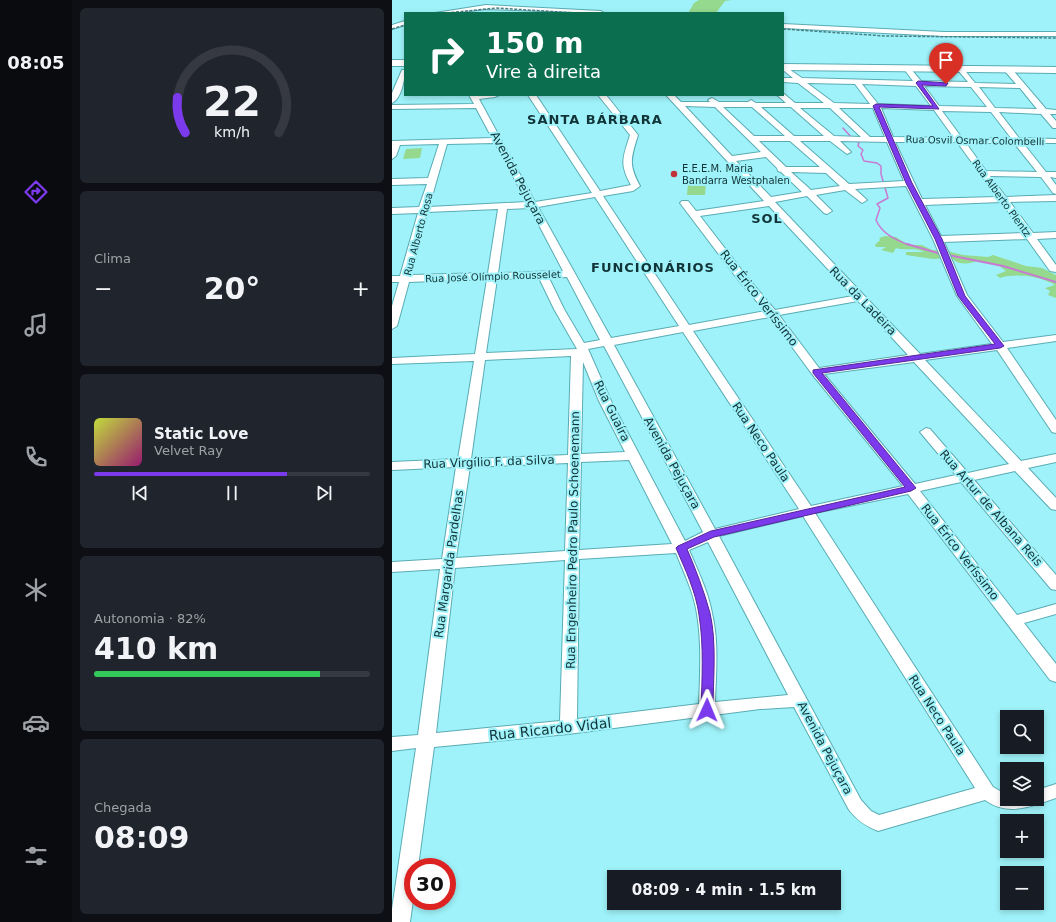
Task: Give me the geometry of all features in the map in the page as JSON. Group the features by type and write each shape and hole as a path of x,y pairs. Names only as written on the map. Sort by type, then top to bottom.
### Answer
{"main road":[{"path":"392,62 404,63"},
{"path":"784,67 1056,70"}],"street":[{"path":"445,12 486,6 585,12"},
{"path":"392,27 404,23"},
{"path":"784,26 944,34 1056,34"},
{"path":"784,68 831,105 867,138"},
{"name":"Rua Alberto Plentz","path":"908,69 1054,269"},
{"path":"961,69 1056,191"},
{"path":"1008,70 1056,126"},
{"path":"392,101 404,74"},
{"path":"784,80 1022,86"},
{"path":"856,81 876,106 889,139 909,183 938,239 962,296 1000,346 1056,430"},
{"path":"392,107 475,99 490,96"},
{"name":"Rua Neco Paula","path":"533,96 807,511 987,792"},
{"path":"392,211 532,205 630,189 636,186 626,170 625,164 634,135 603,96"},
{"name":"Rua da Ladeira","path":"671,96 1056,506"},
{"path":"707,96 827,212"},
{"path":"744,96 862,200"},
{"path":"782,96 848,152"},
{"name":"Avenida Pejuçara","path":"475,99 711,534 855,806 865,816 878,823 987,792"},
{"path":"678,104 715,103 831,105 1056,112"},
{"name":"Rua Osvil Osmar Colombelli","path":"750,138 1056,141"},
{"path":"392,156 395,143 498,140"},
{"name":"Rua Alberto Rosa","path":"392,326 406,278 422,210 433,181 444,141"},
{"path":"730,159 766,154"},
{"path":"781,169 828,170"},
{"path":"984,173 1056,175"},
{"path":"392,182 433,181"},
{"path":"694,214 769,201 806,192 848,187 909,183"},
{"path":"919,202 1056,198"},
{"name":"Rua Érico Veríssimo","path":"685,203 742,279 773,314 816,372 911,488 1056,676"},
{"name":"Rua Margarida Pardelhas","path":"400,922 426,742 448,564 503,207"},
{"path":"938,239 1056,235"},
{"name":"Rua José Olímpio Rousselet","path":"392,279 569,274"},
{"name":"Rua Guaíra","path":"543,275 681,548 695,581 705,614 708,657 707,710"},
{"path":"392,361 480,358 581,351 606,342 859,298"},
{"path":"816,372 1056,338"},
{"name":"Rua Engenheiro Pedro Paulo Schoenemann","path":"568,727 575,459 581,351"},
{"name":"Rua Artur de Albana Reis","path":"926,432 1056,585"},
{"name":"Rua Virgílio F. da Silva","path":"392,466 634,456"},
{"path":"392,567 681,548 711,534 911,488 966,478 1056,458"},
{"path":"1013,621 1056,609"},
{"name":"Rua Ricardo Vidal","path":"392,744 426,742 568,727 800,700"},
{"path":"1044,795 1056,791"},
{"path":"987,792 1000,802"}],"green space":[{"path":"699,0 732,0 725,1 717,12 689,12 694,3"},
{"path":"422,148 420,158 403,159 406,149"},
{"path":"688,183 706,184 705,195 687,195"},
{"path":"885,236 896,237 908,245 922,245 932,250 947,251 963,255 988,257 993,255 1026,266 1042,268 1056,275 1056,298 1048,295 1050,291 1045,288 1055,285 1042,279 1028,276 1007,276 1000,278 996,275 1006,271 998,265 981,262 978,260 964,264 951,258 933,259 906,255 906,252 924,252 917,250 896,248 893,253 881,250 886,247 876,247 875,245 880,240 879,238"}],"waterway":[{"path":"843,128 852,138"},
{"path":"855,141 859,142 858,146 863,150 861,154 864,161 877,163 881,166 881,174 888,198 877,204 880,208 876,220 886,233 894,239 909,245"},
{"path":"907,244 941,254"},
{"path":"948,255 1003,266 1056,282"}],"railway":[{"path":"457,12 496,8 560,12"},
{"path":"392,29 404,25"},
{"path":"784,29 885,36 1056,38"}],"place":[{"name":"E.E.E.M. Maria Bandarra Westphalen","path":"674,174"}],"district":[{"name":"SANTA BÁRBARA","path":"595,119"},
{"name":"SOL","path":"767,218"},
{"name":"FUNCIONÁRIOS","path":"653,267"}],"route":[{"path":"707,710 708,657 705,614 695,581 681,548 711,534 911,488 816,372 1000,346 962,296 938,239 909,183 889,139 876,106 937,108 918,83 946,84"}]}
